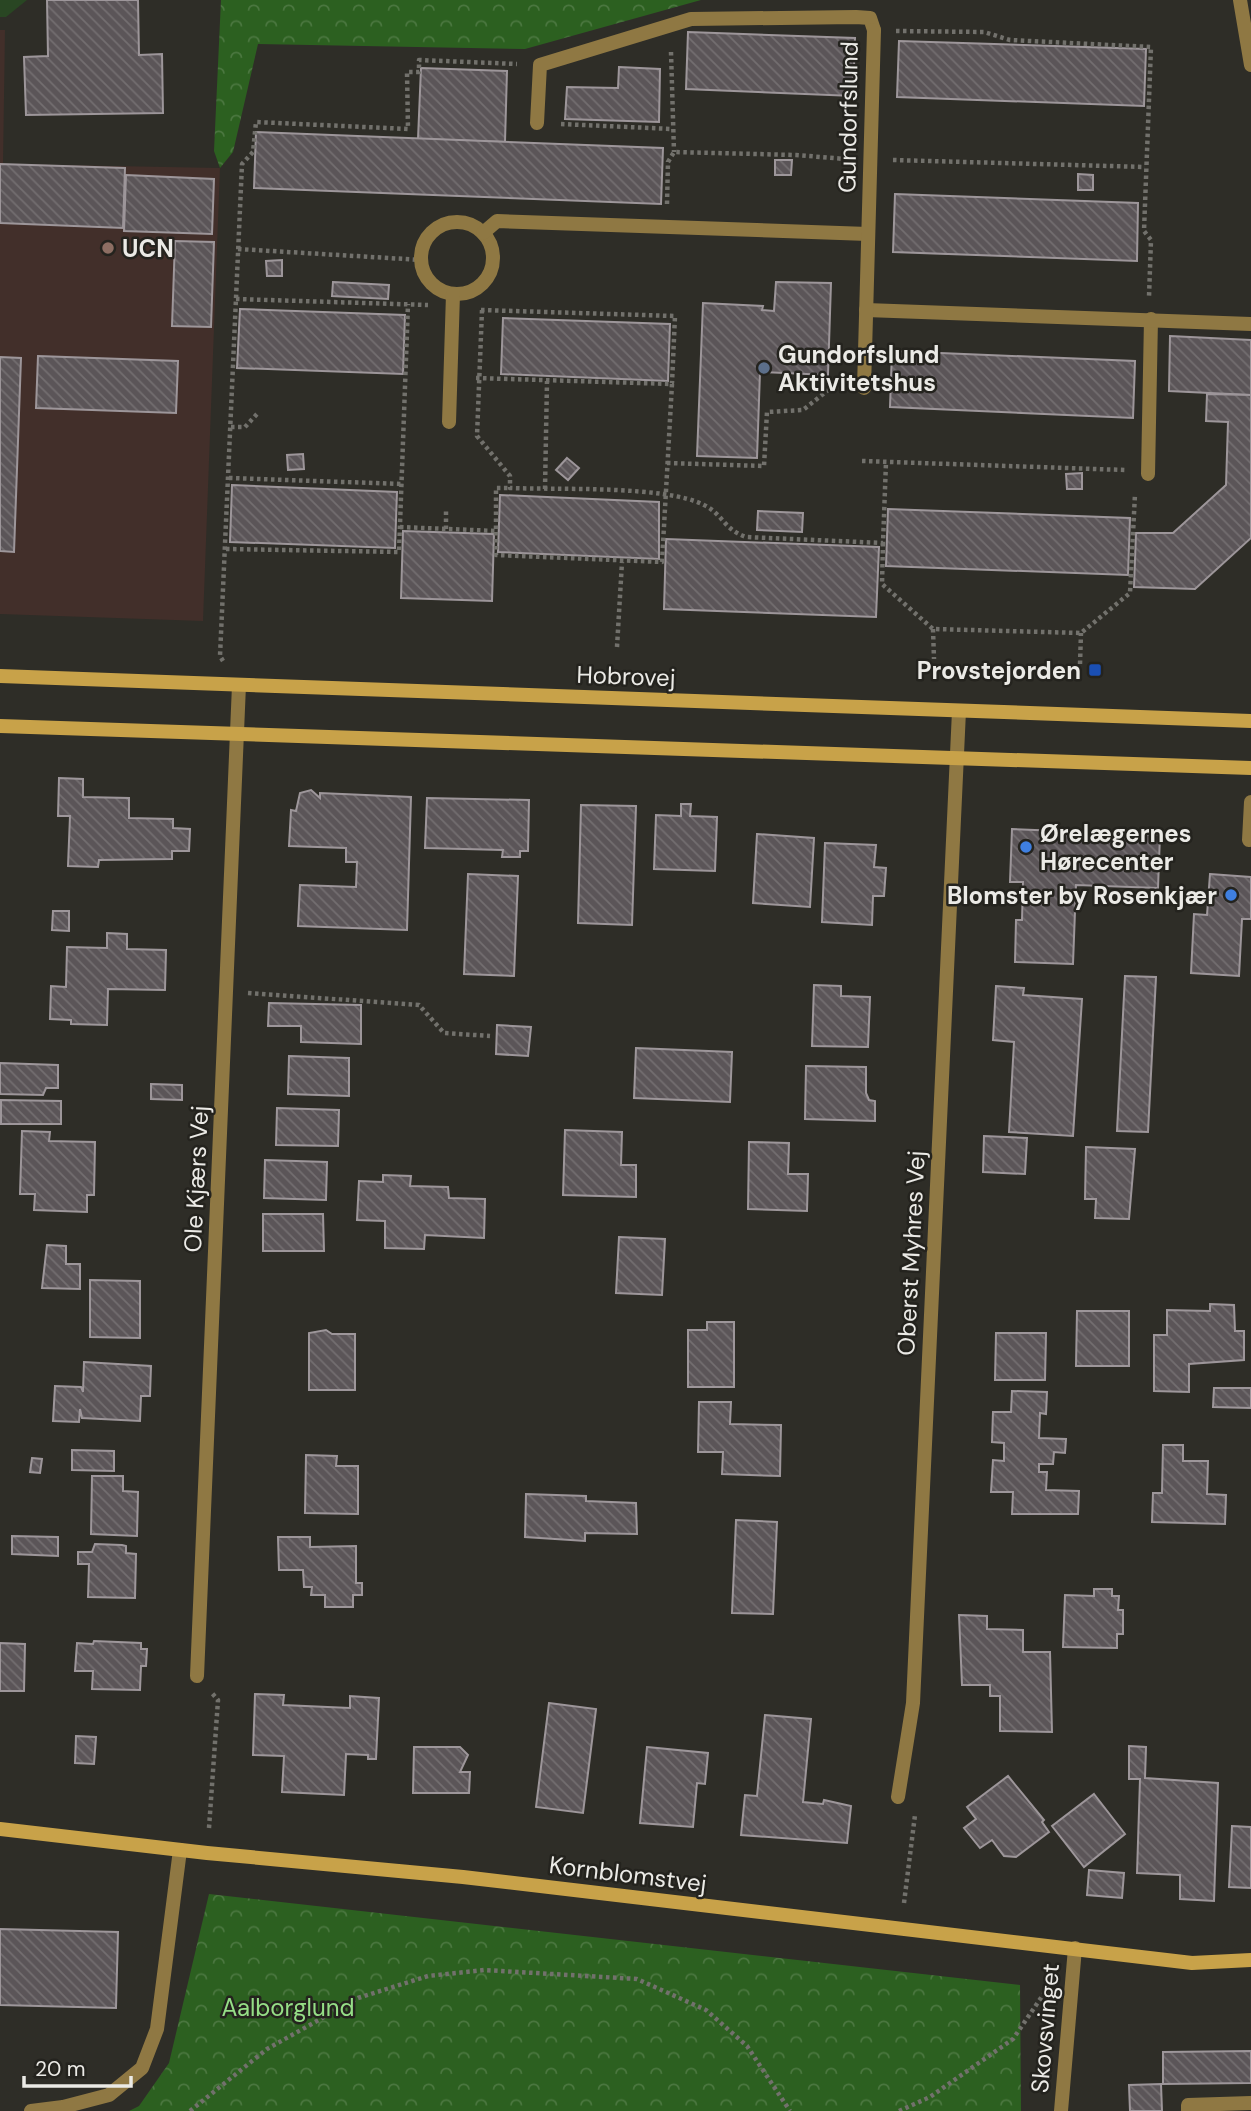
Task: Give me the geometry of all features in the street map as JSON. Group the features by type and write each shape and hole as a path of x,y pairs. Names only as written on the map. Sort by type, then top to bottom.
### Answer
{"main road":[{"name":"Hobrovej","path":"0,676 1251,721"},
{"path":"0,726 1251,768"},
{"name":"Kornblomstvej","path":"0,1829 463,1878 1192,1963 1251,1960"}],"street":[{"path":"1240,0 1251,65"},
{"name":"Gundorfslund","path":"540,65 691,19 870,18 874,30 864,388"},
{"path":"537,123 540,65"},
{"path":"483,233 497,221 868,234"},
{"path":"464,223 483,233 493,252 489,274 474,290 453,300 432,283 422,260 426,241 442,226 464,223"},
{"path":"449,422 453,300"},
{"path":"866,310 1251,324"},
{"path":"1142,474 1150,319"},
{"name":"Ole Kjærs Vej","path":"197,1676 239,685"},
{"name":"Oberst Myhres Vej","path":"898,1797 913,1703 959,710"},
{"path":"1249,840 1251,802"},
{"path":"31,2111 63,2107 109,2095 142,2068 157,2029 180,1850"},
{"name":"Skovsvinget","path":"1061,2111 1075,1948"},
{"path":"1188,2111 1188,2105 1251,2103"}],"path":[{"path":"671,24 674,152"},
{"path":"874,30 984,32 1010,40 1151,47 1143,230 1151,240 1150,319"},
{"path":"239,685 220,656 242,164 253,152 256,122 408,129 407,72 419,72 419,60 540,65"},
{"path":"537,123 673,129"},
{"path":"238,249 422,260"},
{"path":"236,299 408,304 453,300 482,310 675,316 672,384 665,494 662,562 496,555 496,488 665,494 706,505 731,532 746,537 883,543"},
{"path":"226,549 399,552 408,304"},
{"path":"482,310 477,436 510,476 510,488"},
{"path":"451,377 672,384"},
{"path":"545,489 547,381"},
{"path":"667,463 764,466 766,412 803,410 832,387 864,388"},
{"path":"231,427 245,427 257,414"},
{"path":"862,461 1121,468 1142,474"},
{"path":"886,462 882,584 933,629 1081,633 1130,593 1134,525"},
{"path":"229,478 402,484"},
{"path":"446,508 446,529"},
{"path":"400,527 496,531"},
{"path":"617,647 622,562"},
{"path":"933,629 934,659"},
{"path":"1080,664 1081,633"},
{"path":"227,992 419,1005 444,1033 491,1036"},
{"path":"211,1805 217,1718"},
{"path":"898,1797 916,1810 901,1929"},
{"path":"899,2111 929,2096 1013,2039 1075,1948"},
{"path":"190,2111 267,2049 358,1998 428,1976 484,1970 637,1979 706,2010 747,2046 790,2111"}],"shaded area":[{"name":"UCN","path":"0,30 5,30 3,164 220,168 203,621 0,614"}],"green space":[{"path":"0,0 27,0 6,17 0,17"},
{"path":"221,0 701,0 525,49 258,44 233,152 220,168 214,151"},
{"name":"Aalborglund","path":"209,1894 1020,1985 1021,2111 129,2111 139,2106 169,2063"}],"building":[{"path":"47,0 138,0 139,55 162,54 163,113 26,115 24,57 48,56"},
{"path":"688,32 855,38 853,96 686,89"},
{"path":"899,41 1146,49 1144,106 897,97"},
{"path":"619,67 660,69 659,122 565,119 567,87 618,88"},
{"path":"421,68 507,71 505,142 418,139"},
{"path":"256,132 663,148 661,204 254,188"},
{"path":"775,160 792,160 791,175 775,175"},
{"path":"0,164 125,168 123,228 0,223"},
{"path":"1078,174 1093,175 1093,190 1078,190"},
{"path":"126,175 214,179 212,234 124,231"},
{"path":"895,194 1138,203 1137,261 893,252"},
{"path":"175,241 214,242 211,327 172,326"},
{"path":"282,260 282,276 267,276 266,261"},
{"path":"333,282 389,285 388,299 332,296"},
{"name":"Gundorfslund Aktivitetshus","path":"776,282 831,283 828,375 760,372 757,458 697,456 703,303 763,306 762,310 774,311"},
{"path":"240,309 405,315 403,374 237,368"},
{"path":"503,318 670,324 668,381 501,374"},
{"path":"1170,336 1251,340 1251,395 1169,391"},
{"path":"892,351 1135,361 1133,418 890,407"},
{"path":"38,356 178,361 176,413 36,408"},
{"path":"0,357 21,358 14,552 0,551"},
{"path":"1207,394 1251,395 1251,538 1195,589 1134,587 1136,533 1173,533 1226,485 1228,422 1206,421"},
{"path":"303,454 304,469 288,470 287,455"},
{"path":"567,458 579,468 568,480 556,470"},
{"path":"1082,473 1082,489 1067,489 1066,474"},
{"path":"232,485 397,492 395,548 230,542"},
{"path":"500,495 659,502 659,559 498,552"},
{"path":"888,509 1130,518 1128,575 886,566"},
{"path":"758,511 803,513 802,532 757,530"},
{"path":"403,531 494,534 492,601 401,598"},
{"path":"666,539 879,547 876,617 664,609"},
{"path":"59,778 83,779 83,797 129,798 129,818 173,819 173,828 190,829 189,851 172,851 172,859 99,860 98,867 68,866 70,816 58,816"},
{"path":"311,790 320,798 320,793 411,797 407,930 298,926 300,885 356,887 357,862 346,862 346,848 289,846 291,810 296,811 300,793"},
{"path":"427,798 529,800 528,851 520,851 520,857 502,857 503,850 425,848"},
{"path":"681,804 691,804 690,816 717,817 715,871 654,869 656,815 681,816"},
{"path":"581,805 636,806 632,925 578,923"},
{"path":"1012,829 1160,835 1158,888 1076,885 1073,964 1015,962 1016,920 1022,920 1023,882 1010,882"},
{"path":"757,834 814,838 810,907 753,903"},
{"path":"825,843 876,845 874,867 886,868 884,896 873,896 872,925 822,922"},
{"path":"468,874 518,876 514,976 464,974"},
{"path":"1210,874 1251,877 1251,919 1242,919 1239,976 1191,973 1194,914 1207,915"},
{"path":"53,911 69,911 69,931 52,930"},
{"path":"107,933 127,934 127,949 166,950 165,990 108,989 107,1025 71,1024 71,1020 50,1019 51,986 66,987 67,947 107,948"},
{"path":"1125,976 1156,977 1148,1132 1117,1131"},
{"path":"814,985 841,986 841,996 870,997 868,1047 812,1046"},
{"path":"996,986 1024,988 1023,995 1082,999 1073,1136 1009,1132 1014,1042 993,1040"},
{"path":"269,1003 361,1005 361,1044 301,1042 301,1026 268,1026"},
{"path":"497,1025 531,1027 528,1056 496,1054"},
{"path":"636,1048 732,1052 730,1102 634,1098"},
{"path":"289,1056 349,1058 349,1096 288,1094"},
{"path":"0,1063 58,1065 58,1088 46,1088 43,1095 0,1094"},
{"path":"806,1066 866,1067 866,1093 869,1100 875,1101 875,1121 805,1119"},
{"path":"151,1084 182,1085 182,1100 151,1099"},
{"path":"1,1100 61,1101 61,1124 1,1124"},
{"path":"277,1108 339,1110 338,1146 276,1145"},
{"path":"565,1130 622,1132 621,1165 636,1165 636,1197 563,1195"},
{"path":"22,1131 50,1132 49,1141 95,1142 94,1195 87,1195 87,1212 34,1210 35,1194 20,1194"},
{"path":"984,1136 1027,1138 1025,1174 983,1172"},
{"path":"749,1142 789,1143 788,1174 808,1174 807,1211 748,1209"},
{"path":"1086,1147 1135,1149 1129,1219 1095,1218 1096,1199 1085,1199"},
{"path":"265,1160 327,1162 326,1200 264,1198"},
{"path":"383,1175 411,1176 410,1186 448,1187 449,1198 485,1199 484,1238 425,1235 424,1249 385,1248 385,1221 357,1220 359,1181 383,1182"},
{"path":"263,1214 323,1214 324,1251 263,1251"},
{"path":"619,1237 665,1239 662,1295 616,1293"},
{"path":"47,1245 66,1246 66,1264 80,1264 80,1289 42,1288"},
{"path":"90,1280 140,1281 140,1338 90,1337"},
{"path":"1210,1304 1234,1305 1235,1331 1244,1331 1244,1360 1189,1364 1189,1392 1154,1391 1154,1335 1167,1335 1167,1310 1210,1311"},
{"path":"1077,1311 1129,1311 1129,1366 1076,1366"},
{"path":"707,1322 734,1322 734,1387 688,1387 688,1330 707,1330"},
{"path":"326,1330 332,1334 355,1334 355,1390 309,1390 309,1333"},
{"path":"996,1333 1046,1333 1045,1380 995,1380"},
{"path":"84,1362 151,1366 150,1396 141,1396 140,1421 82,1418 80,1409 79,1422 53,1421 55,1386 81,1387 83,1392"},
{"path":"1214,1388 1251,1388 1251,1408 1213,1407"},
{"path":"1012,1391 1047,1392 1046,1414 1040,1413 1039,1438 1066,1439 1065,1453 1054,1452 1053,1464 1039,1464 1039,1472 1047,1472 1046,1490 1079,1491 1078,1514 1012,1514 1013,1492 991,1492 993,1460 1004,1461 1004,1443 992,1442 993,1412 1011,1412"},
{"path":"699,1402 731,1402 730,1424 781,1425 780,1476 722,1474 723,1452 698,1452"},
{"path":"1163,1445 1183,1445 1183,1461 1208,1461 1207,1494 1226,1495 1225,1524 1152,1522 1153,1493 1162,1493"},
{"path":"72,1450 114,1451 114,1471 72,1470"},
{"path":"306,1455 337,1456 336,1466 358,1466 358,1514 305,1513"},
{"path":"32,1458 42,1459 40,1473 30,1472"},
{"path":"92,1476 123,1476 123,1491 138,1492 137,1536 91,1534"},
{"path":"526,1494 586,1496 586,1501 636,1503 637,1534 585,1533 585,1541 525,1537"},
{"path":"736,1520 777,1522 773,1614 732,1613"},
{"path":"12,1536 58,1537 58,1556 12,1554"},
{"path":"278,1537 310,1537 310,1547 356,1546 356,1583 362,1583 362,1595 353,1595 353,1607 325,1607 325,1595 311,1595 312,1587 304,1587 303,1570 279,1570"},
{"path":"95,1544 122,1545 126,1546 126,1553 136,1554 135,1598 88,1597 89,1564 78,1564 78,1552 92,1552"},
{"path":"1094,1589 1112,1589 1112,1596 1119,1596 1118,1610 1123,1610 1123,1634 1117,1634 1117,1648 1063,1647 1065,1595 1094,1596"},
{"path":"959,1615 987,1616 987,1629 1023,1630 1023,1652 1050,1652 1052,1732 1000,1731 1000,1696 990,1696 990,1685 962,1685"},
{"path":"94,1641 141,1643 141,1649 147,1649 146,1666 141,1666 140,1690 92,1689 93,1671 75,1671 77,1643 93,1644"},
{"path":"0,1643 25,1644 24,1691 0,1691"},
{"path":"255,1694 284,1695 283,1705 350,1708 350,1696 379,1698 376,1759 368,1759 368,1755 346,1754 344,1795 282,1792 284,1756 253,1755"},
{"path":"549,1703 596,1709 583,1813 536,1807"},
{"path":"765,1715 811,1719 803,1802 823,1804 824,1800 851,1806 847,1843 741,1835 745,1795 757,1796"},
{"path":"76,1736 96,1737 94,1764 75,1763"},
{"path":"1129,1746 1146,1747 1145,1778 1218,1783 1214,1901 1180,1899 1180,1875 1137,1873 1140,1779 1129,1779"},
{"path":"414,1747 460,1747 468,1755 460,1772 470,1772 469,1793 413,1793"},
{"path":"647,1747 708,1753 705,1784 697,1783 693,1827 640,1823"},
{"path":"1008,1776 1044,1820 1042,1822 1049,1832 1016,1857 1004,1856 992,1840 980,1848 964,1828 976,1819 967,1807"},
{"path":"1094,1794 1125,1834 1084,1867 1052,1826"},
{"path":"1232,1826 1251,1827 1251,1888 1229,1887"},
{"path":"1089,1870 1124,1873 1122,1898 1087,1895"},
{"path":"0,1929 118,1932 116,2008 0,2005"},
{"path":"1251,2051 1251,2083 1163,2084 1163,2052"},
{"path":"1161,2084 1162,2111 1130,2111 1129,2085"}],"place":[{"name":"UCN","path":"108,248"},
{"name":"Gundorfslund Aktivitetshus","path":"764,368"},
{"name":"Provstejorden","path":"1095,670"},
{"name":"Ørelægernes Hørecenter","path":"1026,847"},
{"name":"Blomster by Rosenkjær","path":"1231,895"}]}
